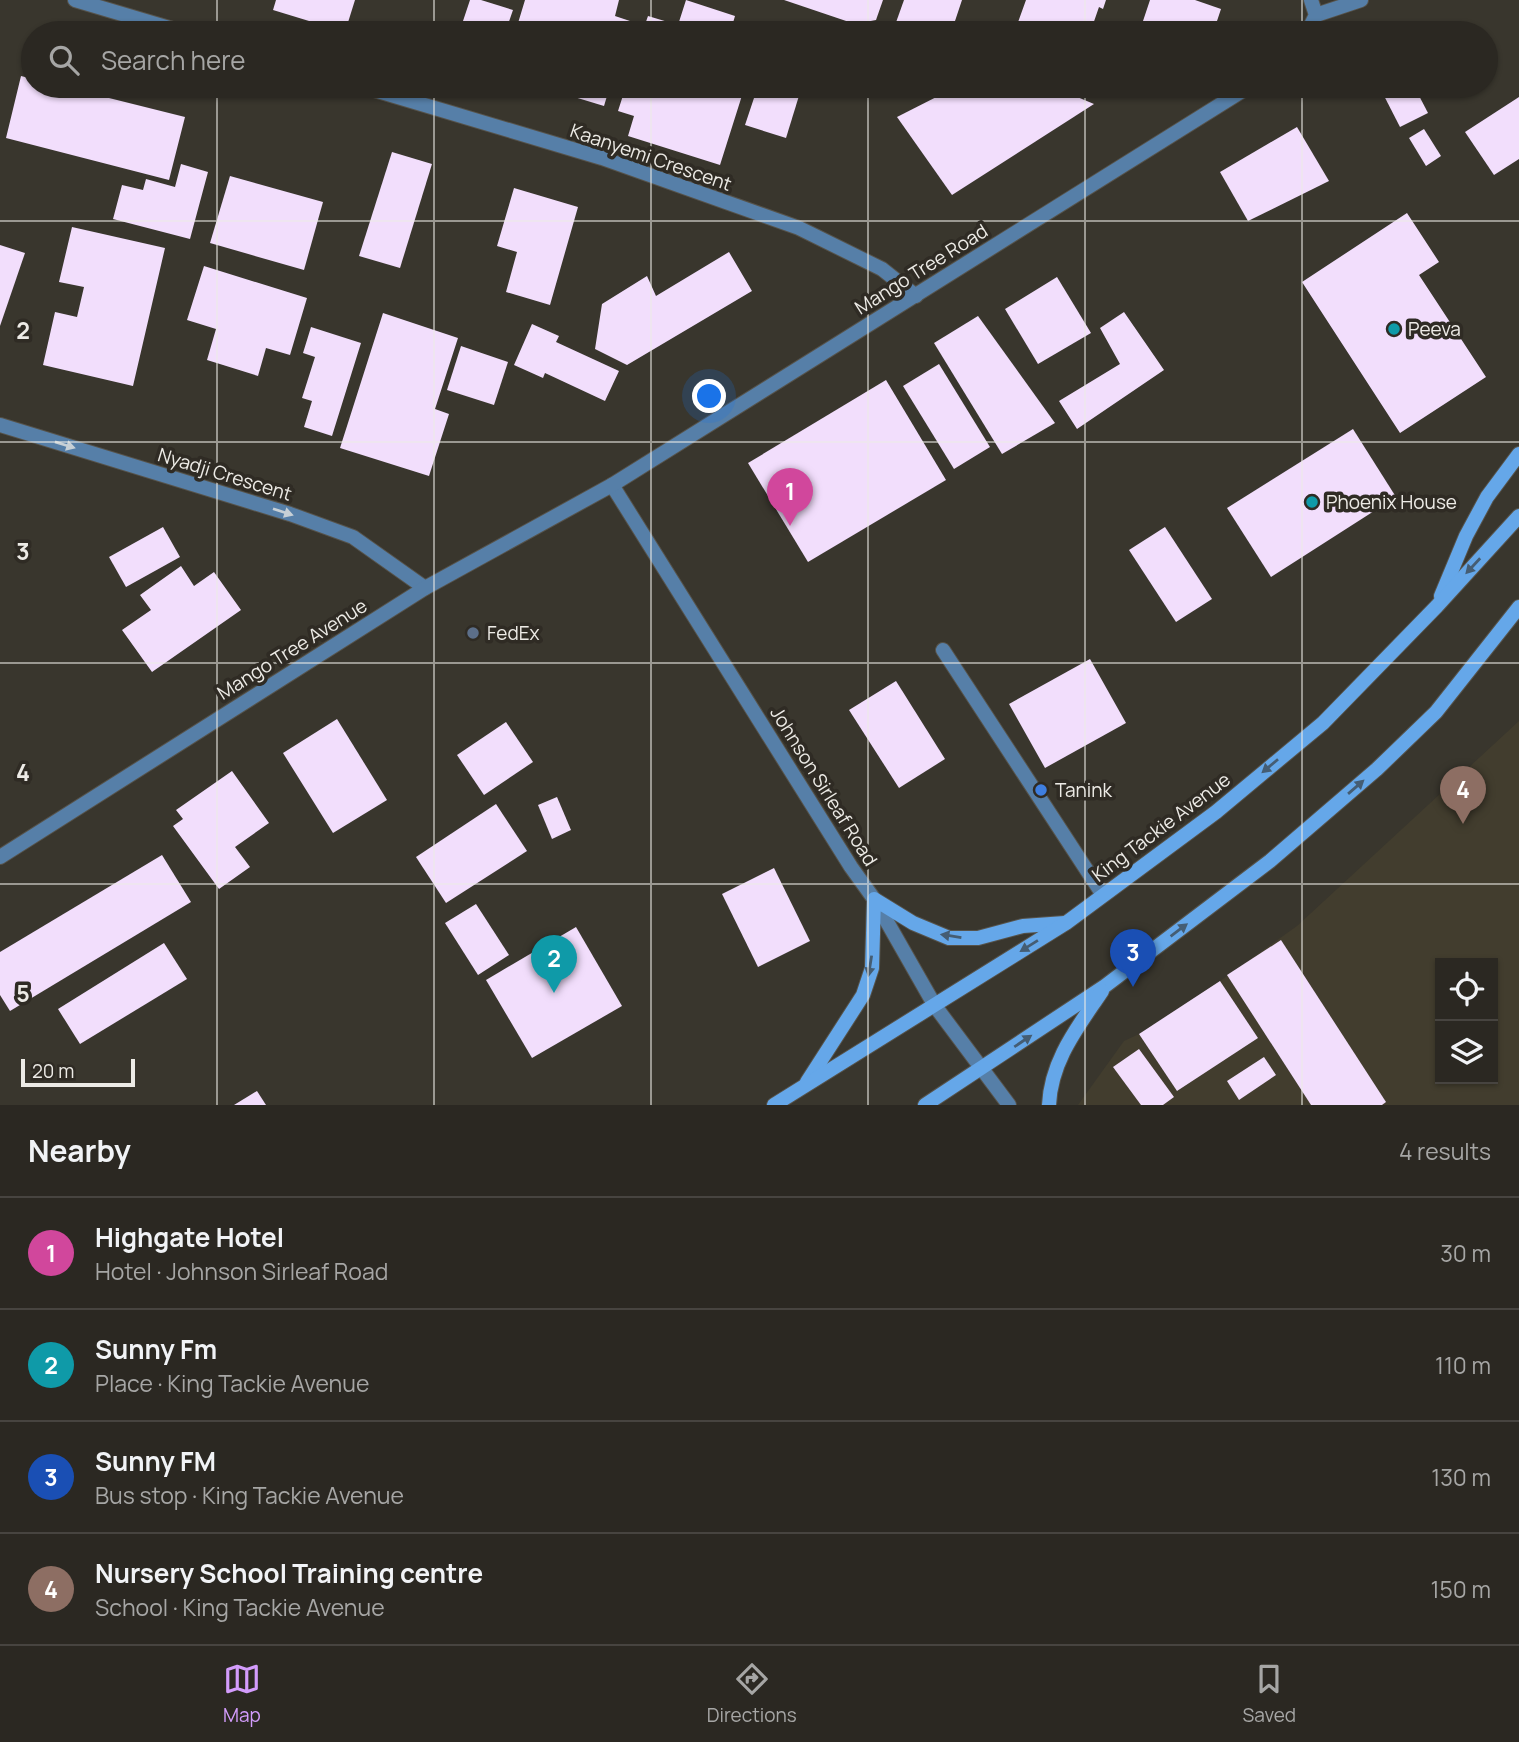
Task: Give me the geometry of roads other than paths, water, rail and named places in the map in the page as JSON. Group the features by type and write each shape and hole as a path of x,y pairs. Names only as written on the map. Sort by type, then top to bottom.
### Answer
{"main road":[{"path":"1437,606 1466,536 1487,496 1519,454"},
{"name":"King Tackie Avenue","path":"774,1105 1066,923 1216,812 1323,723 1437,606 1519,516"},
{"path":"925,1105 1105,986 1269,861 1377,769 1436,712 1519,607"},
{"path":"1499,632 1519,617"},
{"path":"874,898 913,923 949,938 978,938 1023,926 1066,923"},
{"path":"805,1086 863,995 872,968 874,898"},
{"path":"1049,1105 1050,1087 1056,1066 1105,986"}],"street":[{"path":"75,0 146,21"},
{"path":"1311,0 1316,15 1313,21"},
{"path":"1316,15 1361,0"},
{"name":"Kaanyemi Crescent","path":"401,98 602,158 799,228 882,270 916,296"},
{"name":"Mango Tree Road","path":"612,485 1231,98"},
{"name":"Nyadji Crescent","path":"0,425 290,514 353,537 425,588"},
{"name":"Mango Tree Avenue","path":"0,857 425,588 612,485"},
{"name":"Johnson Sirleaf Road","path":"612,485 874,898 935,1006 1009,1105"},
{"path":"943,650 1103,895"}],"place":[{"name":"Peeva","path":"1394,329"},
{"name":"Phoenix House","path":"1312,502"},
{"name":"Highgate Hotel","path":"790,526"},
{"name":"FedEx","path":"473,633"},
{"name":"Tanink","path":"1041,790"},
{"name":"Nursery School Training centre","path":"1463,824"},
{"name":"Sunny FM","path":"1133,987"},
{"name":"Sunny Fm","path":"554,993"}]}
